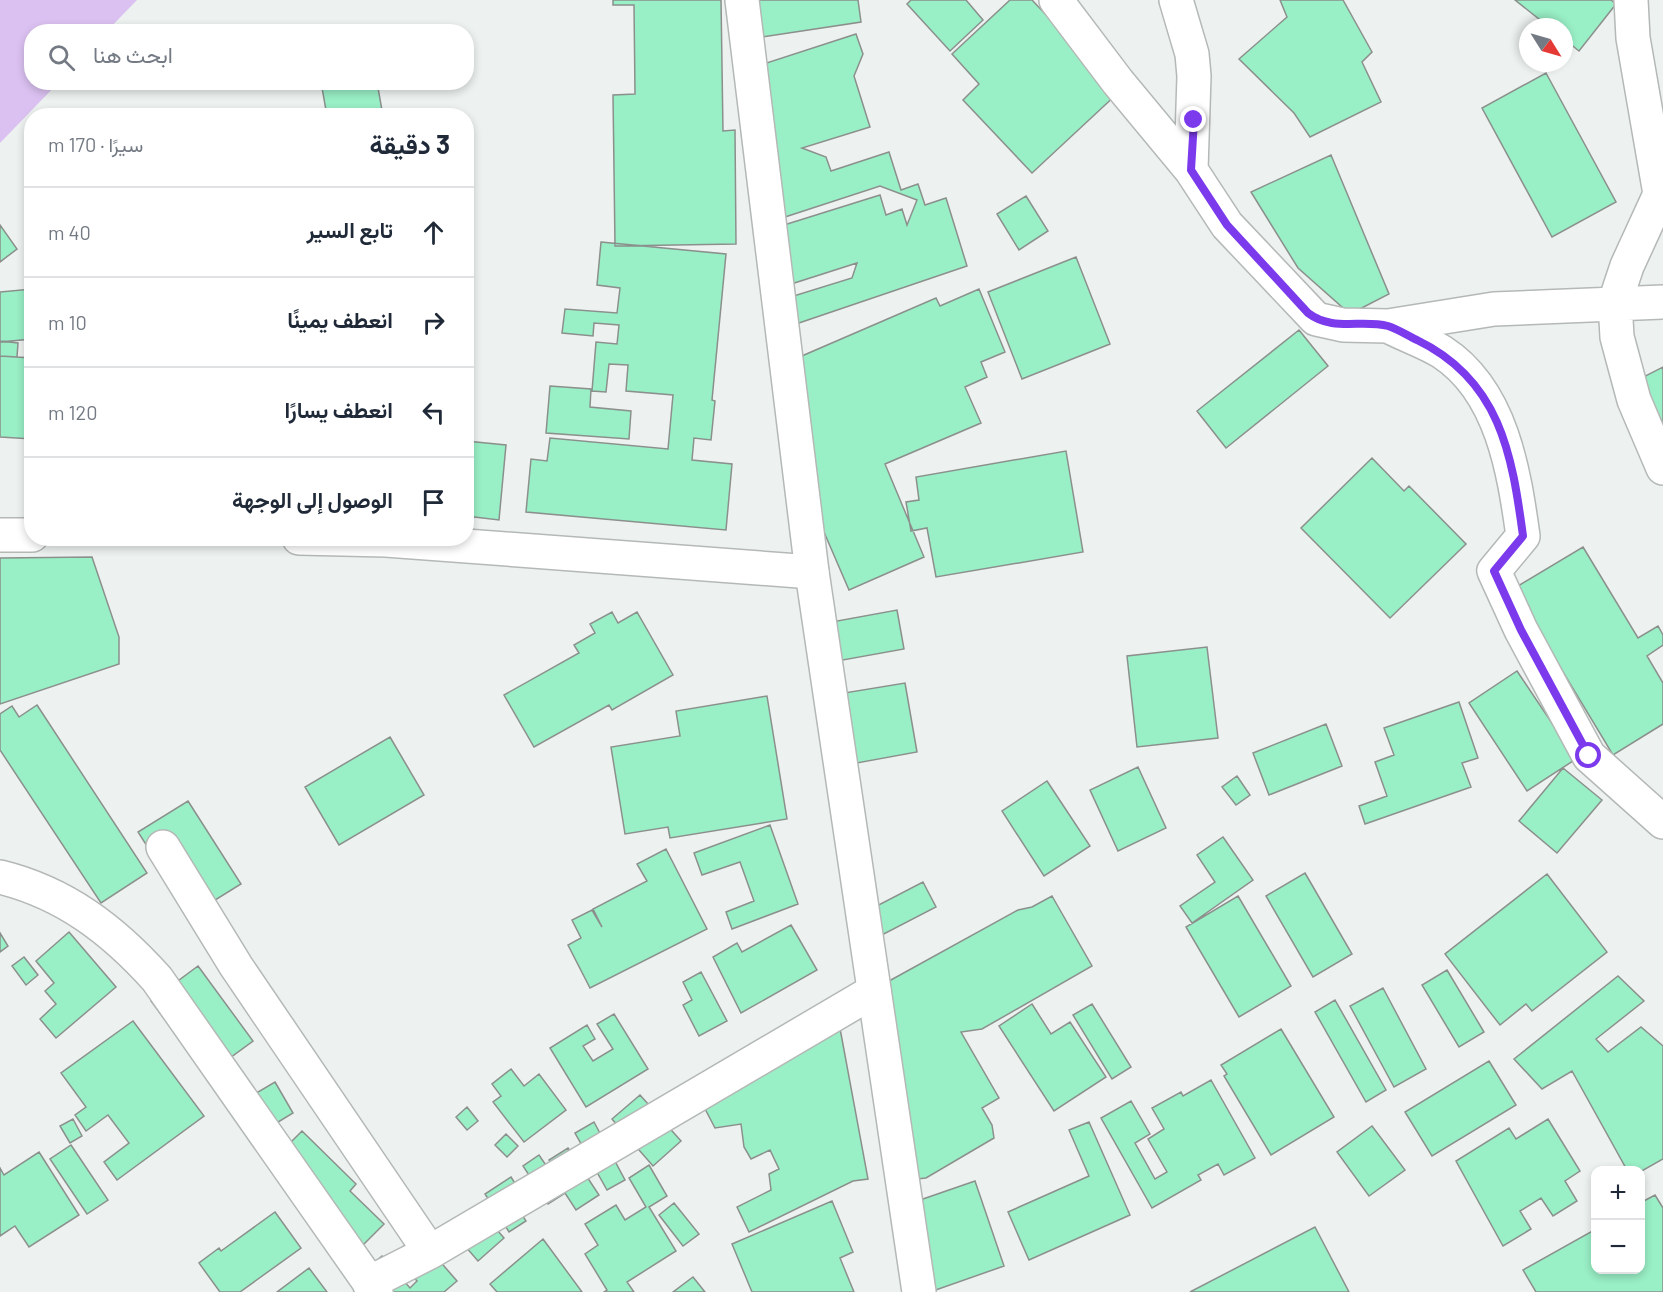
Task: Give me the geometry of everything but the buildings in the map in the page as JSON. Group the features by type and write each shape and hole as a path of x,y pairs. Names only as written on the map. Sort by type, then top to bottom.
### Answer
{"street":[{"path":"742,0 812,572 918,1292"},
{"path":"1056,0 1118,82 1191,170 1227,225 1316,319 1343,325 1388,326 1494,309 1615,302 1663,302"},
{"path":"1176,0 1188,37 1194,76 1191,170"},
{"path":"1631,0 1633,39 1662,196 1627,266 1615,302 1617,337 1634,400 1663,468"},
{"path":"1388,326 1442,352 1464,370 1504,436 1514,470 1523,536 1494,571 1521,630 1589,756 1663,822"},
{"path":"0,535 24,535"},
{"path":"466,546 812,572"},
{"path":"163,846 236,966 430,1252"},
{"path":"0,877 23,883 66,902 99,922 127,946 157,979 373,1287 874,991"}],"shaded area":[{"path":"0,0 137,0 114,24 24,24 24,90 51,90 34,108 24,108 24,118 0,143"}],"route":[{"path":"1194,120 1191,170 1227,225 1308,313 1316,319 1343,325 1388,326 1442,352 1464,370 1477,388 1504,436 1514,470 1523,536 1494,571 1521,630 1589,756"}]}
